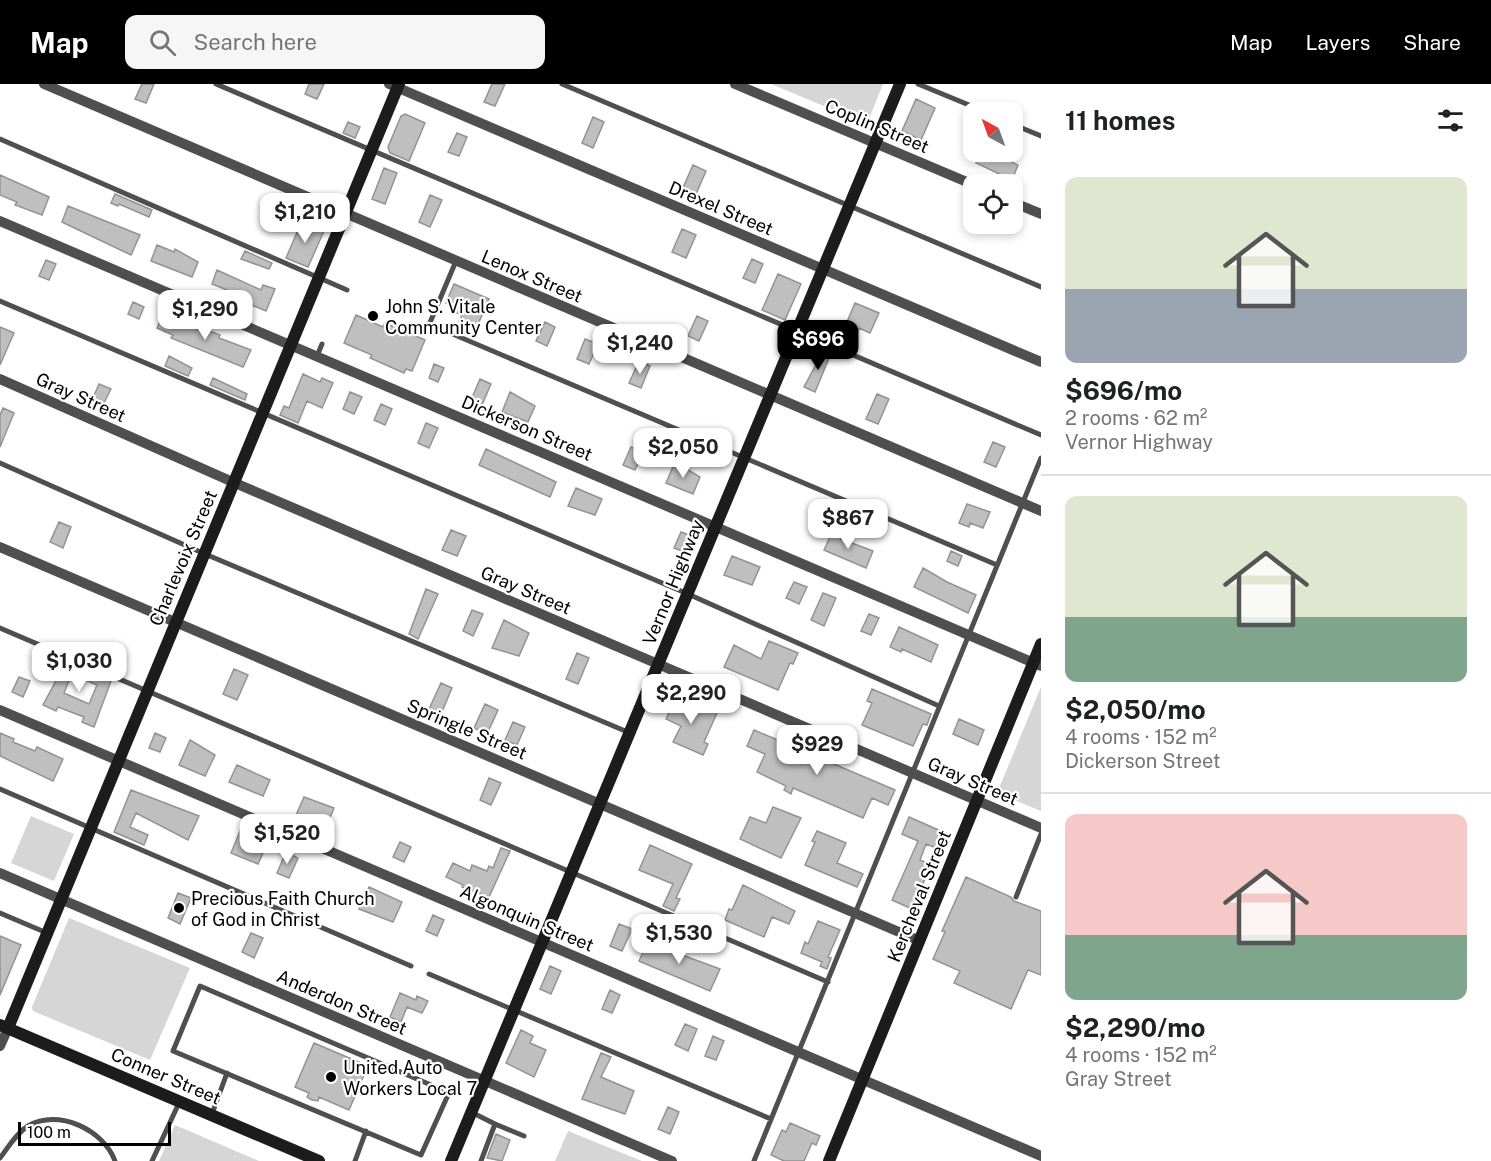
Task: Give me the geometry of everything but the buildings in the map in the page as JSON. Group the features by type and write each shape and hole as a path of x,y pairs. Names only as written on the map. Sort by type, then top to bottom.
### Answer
{"street":[{"name":"Lenox Street","path":"44,84 1041,510"},
{"name":"Coplin Street","path":"735,84 963,180"},
{"name":"Vernor Highway","path":"451,1161 900,84"},
{"name":"Charlevoix Street","path":"0,1046 4,1026 47,933 235,483 372,151 395,85"},
{"name":"Drexel Street","path":"395,85 1041,362"},
{"path":"1023,207 1041,214"},
{"name":"Dickerson Street","path":"0,221 1037,664"},
{"name":"Gray Street","path":"0,379 235,483 1041,828"},
{"name":"Springle Street","path":"0,547 920,941"},
{"name":"Kercheval Street","path":"829,1161 977,800 1037,664 1041,644"},
{"name":"Algonquin Street","path":"0,710 1041,1156"},
{"name":"Anderdon Street","path":"0,873 672,1161"},
{"name":"Conner Street","path":"4,1026 319,1161"}],"lane":[{"path":"216,84 1041,435"},
{"path":"562,84 1041,287"},
{"path":"918,84 963,103"},
{"path":"1023,129 1041,136"},
{"path":"0,140 347,290"},
{"path":"426,332 456,261"},
{"path":"0,301 688,594 939,706"},
{"path":"429,324 997,565"},
{"path":"316,356 322,344"},
{"path":"754,1161 1041,458"},
{"path":"0,463 205,554 630,732"},
{"path":"0,628 573,871 828,982"},
{"path":"0,789 411,966"},
{"path":"1016,897 1041,834"},
{"path":"0,913 47,933"},
{"path":"429,974 771,1119"},
{"path":"200,986 438,1087 448,1095 421,1155 366,1131 173,1051 200,986"},
{"path":"212,1115 227,1073"},
{"path":"152,1161 180,1102"},
{"path":"471,1113 524,1136"},
{"path":"0,1158 22,1130 34,1123 60,1121 94,1134 107,1145 115,1161"},
{"path":"481,1161 495,1124"},
{"path":"355,1161 366,1131"},
{"path":"4,1161 10,1145"}],"shaded area":[{"path":"771,84 883,84 867,124"},
{"path":"1041,687 1041,811 997,793"},
{"path":"31,816 74,834 54,881 11,863"},
{"path":"69,918 190,968 150,1060 33,1011 32,1007"},
{"path":"175,1125 259,1161 159,1161"},
{"path":"568,1131 642,1161 555,1161"}],"place":[{"name":"John S. Vitale Community Center","path":"373,316"},
{"name":"Precious Faith Church of God in Christ","path":"179,908"},
{"name":"United Auto Workers Local 7","path":"331,1077"}]}
